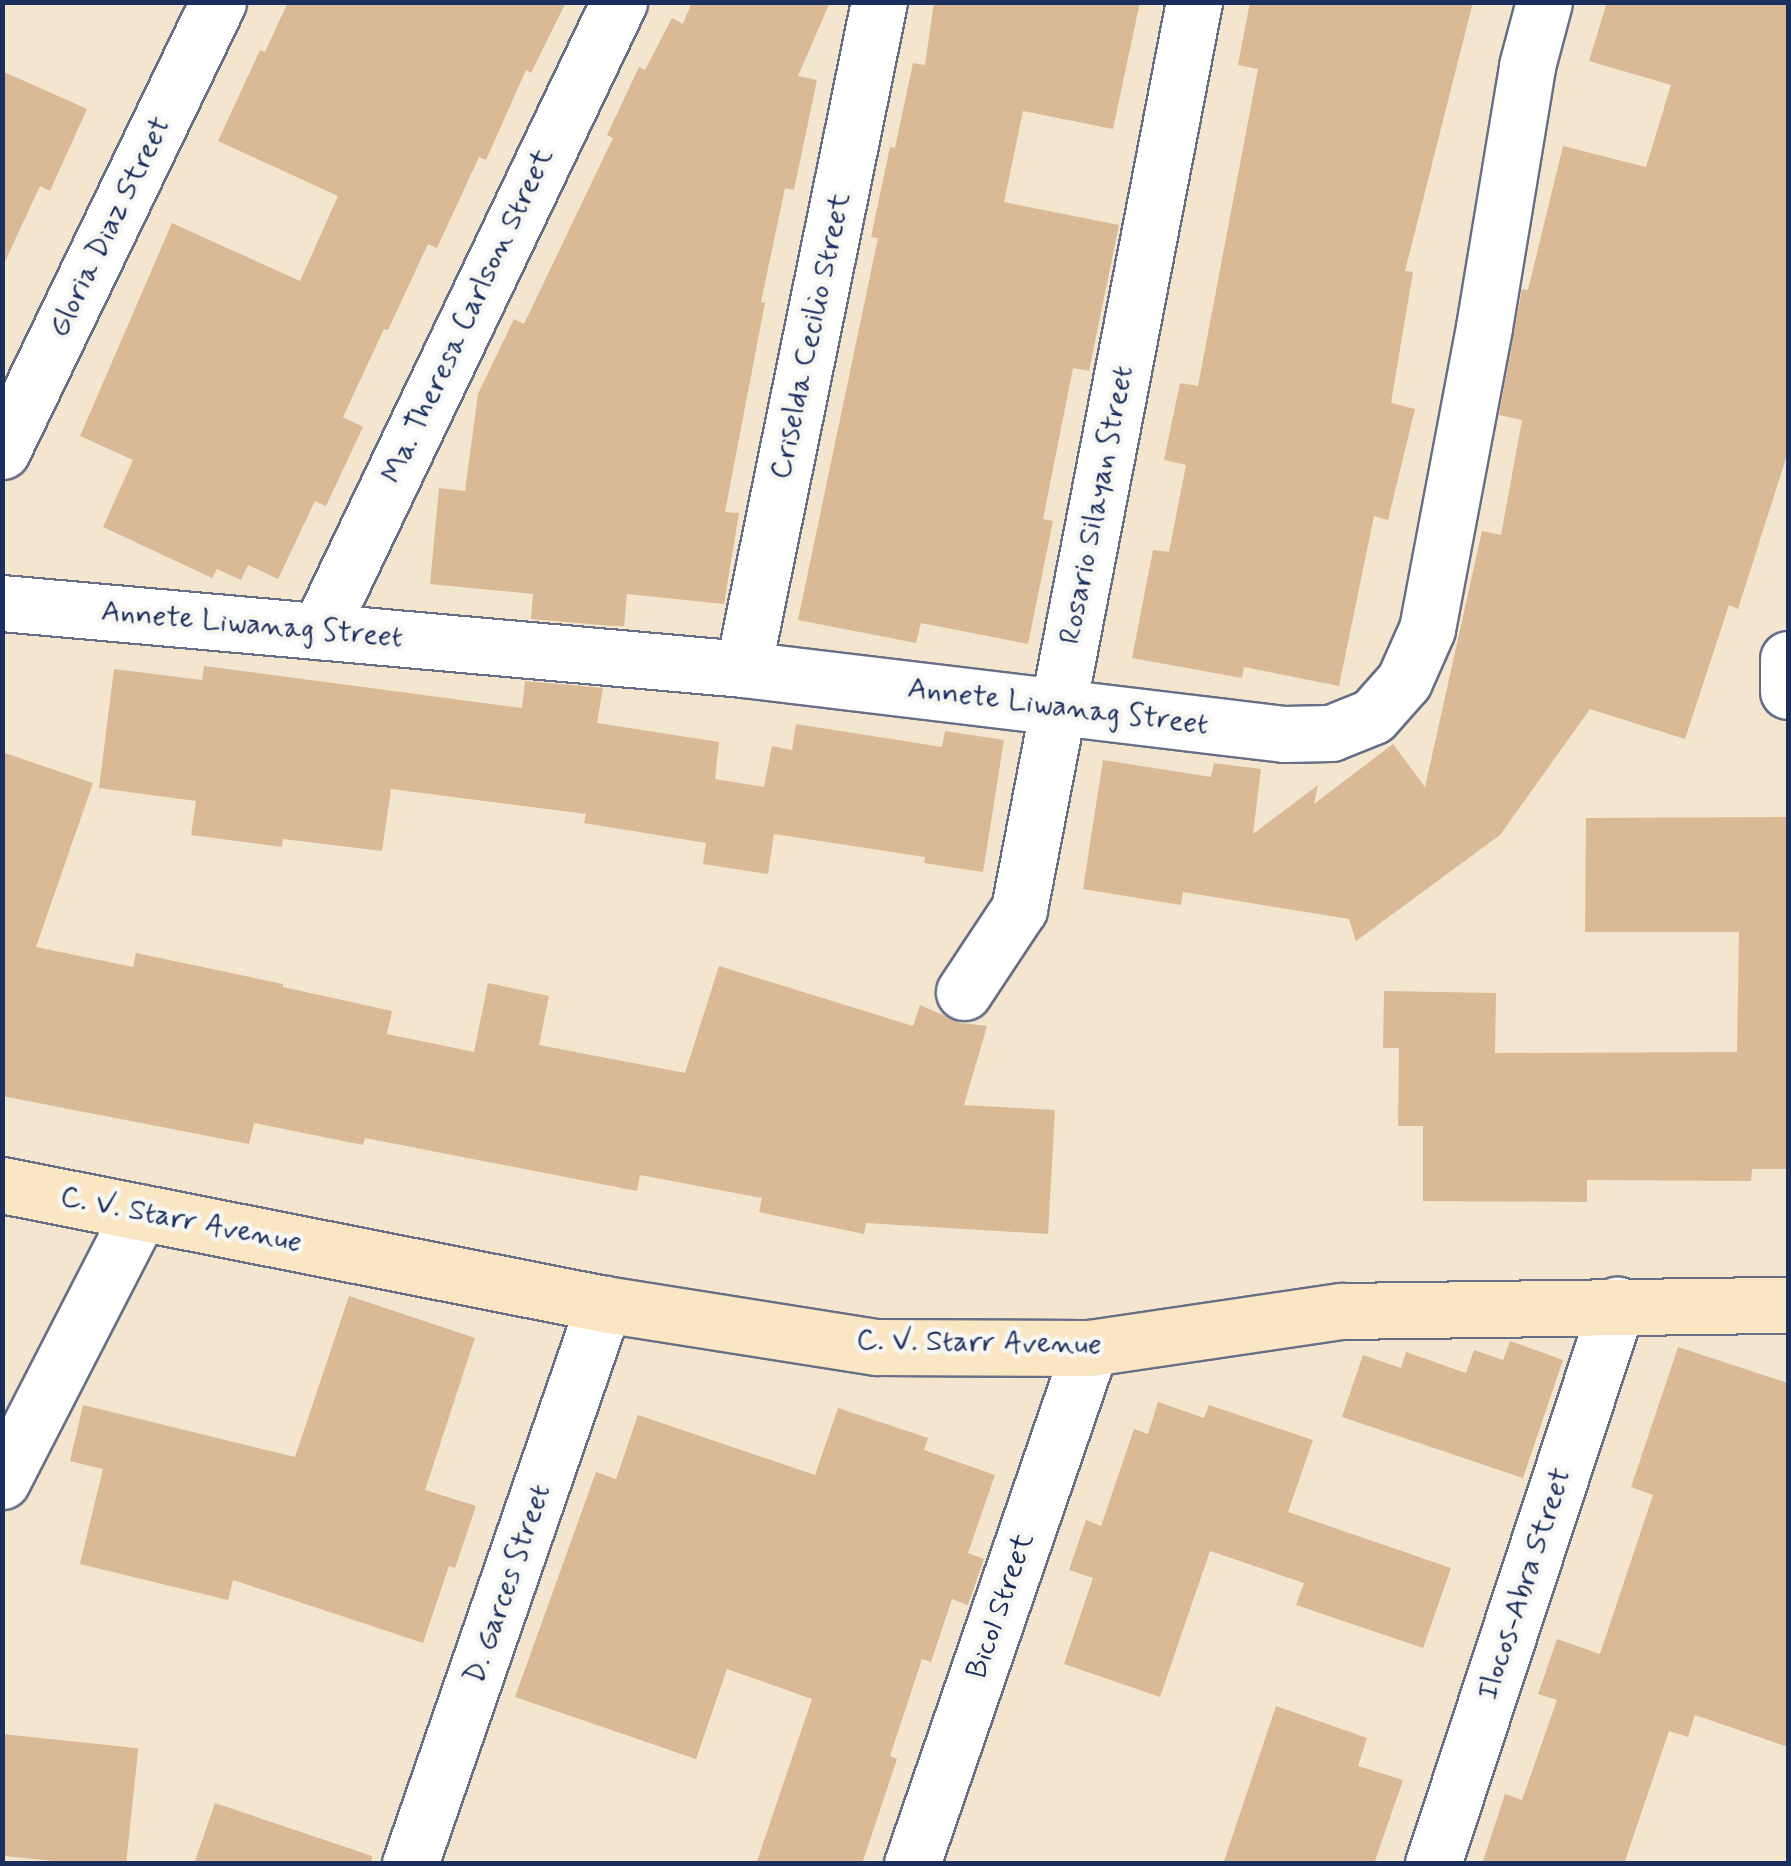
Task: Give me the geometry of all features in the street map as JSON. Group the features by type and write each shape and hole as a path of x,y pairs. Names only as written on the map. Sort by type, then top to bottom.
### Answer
{"main road":[{"name":"C. V. Starr Avenue","path":"2,1186 604,1304 877,1347 1090,1348 1342,1311 1788,1305"}],"street":[{"name":"Gloria Diaz Street","path":"2,451 218,2"},
{"name":"Ma. Theresa Carlson Street","path":"320,631 619,2"},
{"name":"Criselda Cecilio Street","path":"743,669 878,2"},
{"name":"Rosario Silayan Street","path":"964,992 1019,909 1194,2"},
{"name":"Annete Liwanag Street","path":"2,602 743,669 1284,734 1331,733 1373,716 1404,681 1427,629 1484,327 1526,66 1544,2"},
{"path":"1788,659 1788,691"},
{"path":"2,1481 140,1212"},
{"name":"D. Garces Street","path":"410,1864 604,1304"},
{"name":"Ilocos-Abra Street","path":"1433,1864 1617,1305"},
{"name":"Bicol Street","path":"912,1864 1090,1348"}],"building":[{"path":"288,2 566,2 531,73 526,70 486,160 479,157 437,248 428,244 388,330 384,329 343,417 363,427 326,506 315,501 278,579 248,565 241,580 217,569 212,578 103,527 133,460 80,436 172,223 300,281 338,196 218,141 260,50 265,52"},
{"path":"692,2 830,2 798,76 817,80 794,190 785,188 761,302 765,303 725,512 739,513 724,604 627,594 624,626 613,626 531,619 533,594 430,584 439,488 465,491 478,394 514,319 524,324 613,138 607,135 639,67 645,70 672,18 683,24"},
{"path":"934,2 1140,2 1113,129 1023,111 1004,202 1119,225 1089,371 1073,368 1043,519 1053,521 1028,644 921,623 916,643 798,620 878,238 871,237 890,147 895,148 913,63 925,65"},
{"path":"1250,2 1473,2 1405,271 1413,272 1391,403 1415,409 1388,520 1374,516 1339,686 1244,667 1242,678 1132,658 1153,550 1169,552 1186,465 1164,460 1180,383 1198,386 1258,69 1238,65"},
{"path":"1607,2 1788,2 1788,452 1738,609 1729,605 1685,739 1590,709 1500,835 1356,941 1349,919 1183,892 1181,905 1083,889 1103,760 1211,777 1214,763 1261,769 1253,834 1318,785 1314,804 1393,744 1425,787 1482,531 1501,535 1522,420 1499,415 1522,289 1528,290 1563,146 1646,167 1671,85 1589,61"},
{"path":"2,71 87,109 50,191 40,186 2,268"},
{"path":"204,666 522,708 525,681 603,688 597,723 719,742 715,779 764,787 772,746 792,750 796,724 942,747 945,731 1004,740 983,872 924,863 925,857 774,834 768,874 703,864 706,843 584,823 586,814 391,789 382,851 283,839 282,847 191,835 196,801 99,788 114,669 202,680"},
{"path":"2,752 93,783 36,947 133,967 136,953 283,984 392,1011 387,1034 474,1052 488,983 549,996 539,1045 685,1073 719,966 913,1026 920,1005 961,1023 987,1026 964,1105 1055,1110 1048,1234 866,1223 864,1234 759,1212 762,1198 640,1175 637,1191 365,1138 363,1145 254,1123 249,1144 2,1096"},
{"path":"1788,817 1788,1169 1752,1169 1751,1181 1587,1180 1587,1202 1423,1201 1423,1126 1398,1126 1399,1048 1383,1048 1384,991 1496,993 1495,1053 1737,1052 1739,932 1585,932 1586,818"},
{"path":"349,1296 475,1338 425,1490 476,1506 455,1568 449,1566 423,1643 233,1580 228,1600 80,1564 103,1469 70,1461 83,1405 295,1457"},
{"path":"1510,1341 1563,1360 1523,1478 1342,1417 1363,1355 1401,1368 1406,1352 1466,1373 1474,1350 1503,1360"},
{"path":"1678,1347 1788,1383 1788,1747 1695,1715 1688,1737 1669,1731 1624,1864 1482,1864 1505,1794 1522,1800 1557,1700 1538,1694 1557,1639 1600,1654 1653,1495 1631,1487"},
{"path":"1158,1402 1204,1418 1209,1405 1313,1440 1288,1512 1451,1568 1423,1648 1296,1605 1304,1583 1210,1551 1160,1697 1064,1664 1093,1578 1069,1570 1086,1520 1101,1526 1134,1429 1148,1434"},
{"path":"838,1408 928,1438 924,1450 995,1475 968,1553 984,1559 968,1605 952,1599 931,1662 922,1659 890,1756 897,1759 862,1864 756,1864 812,1699 727,1669 696,1759 515,1697 596,1472 616,1479 638,1415 815,1475"},
{"path":"1276,1706 1367,1738 1358,1766 1403,1780 1374,1864 1223,1864"},
{"path":"2,1734 138,1748 126,1864 81,1864 2,1856"},
{"path":"215,1803 372,1856 371,1864 194,1864"}]}
